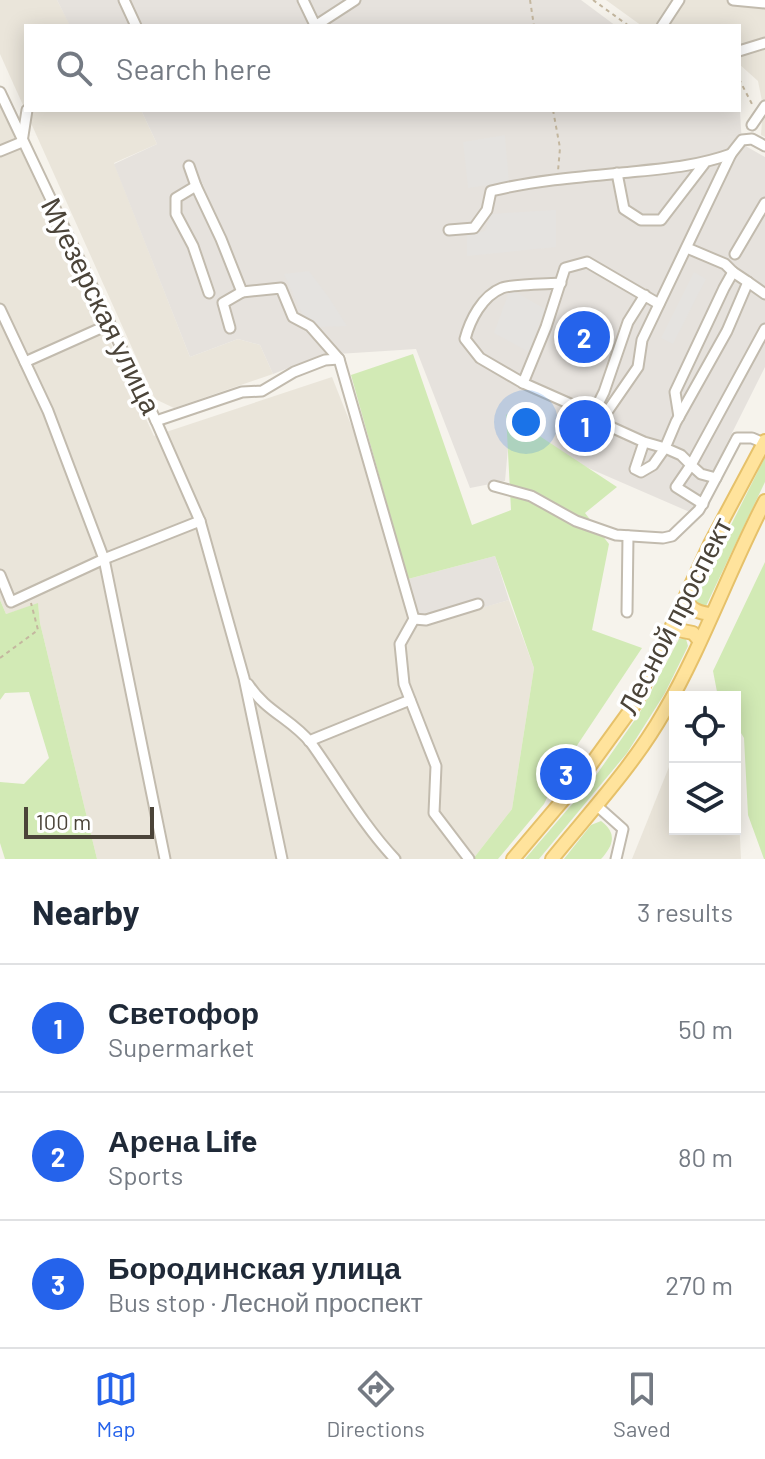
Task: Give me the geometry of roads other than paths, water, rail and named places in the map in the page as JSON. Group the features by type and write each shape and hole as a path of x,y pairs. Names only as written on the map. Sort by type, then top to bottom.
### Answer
{"main road":[{"name":"Лесной проспект","path":"513,859 606,746 637,701 710,544 764,442"},
{"name":"Лесной проспект","path":"552,859 664,713 736,556 765,501"},
{"path":"685,601 692,609 711,614"},
{"path":"673,629 693,633 699,640"}],"street":[{"path":"124,0 135,24"},
{"path":"303,0 314,24"},
{"path":"318,24 355,0"},
{"path":"663,24 679,0"},
{"path":"733,0 765,3"},
{"path":"741,50 765,43"},
{"name":"Муезерская улица","path":"0,92 200,521 244,678 282,859"},
{"path":"752,125 765,106"},
{"path":"0,151 22,142 27,112"},
{"path":"716,478 701,474 681,455 600,422 638,367 642,340 731,154 742,140 752,139 765,146"},
{"path":"449,230 474,228 487,210 491,191 557,180 704,164 731,154"},
{"path":"617,173 624,209 641,220 661,220 704,164"},
{"path":"189,166 242,292"},
{"path":"196,186 176,198 176,214 193,246 209,293"},
{"path":"735,254 765,203"},
{"path":"687,248 725,264 765,294"},
{"path":"523,383 565,268 587,262 659,304"},
{"path":"679,417 675,392 733,272"},
{"path":"644,442 635,469 641,472 653,465 665,448 727,331 748,282"},
{"path":"561,283 502,288 480,306 468,326 465,339 480,358 550,397 593,414 604,392 628,322 645,295"},
{"path":"230,328 223,303 242,292 281,288 293,317 310,326 339,359 414,619 400,644 404,684 436,766 434,813 469,859"},
{"path":"0,309 48,411 104,559 165,859"},
{"path":"25,362 110,324"},
{"path":"703,504 676,487 765,329"},
{"path":"156,421 242,392 262,391 294,372 325,360 339,359"},
{"path":"494,486 531,496 576,521 616,535 663,538 672,536 703,504 737,438 764,442"},
{"path":"0,575 11,602 104,559 200,521"},
{"path":"627,612 628,536"},
{"path":"414,619 426,620 478,604"},
{"path":"244,678 259,701 309,741 377,840 395,859"},
{"path":"309,741 410,700"},
{"path":"596,805 623,829 616,855 608,859"}],"place":[{"name":"Арена Life","path":"584,337"},
{"name":"Светофор","path":"585,426"},
{"name":"Бородинская улица","path":"566,774"}]}
